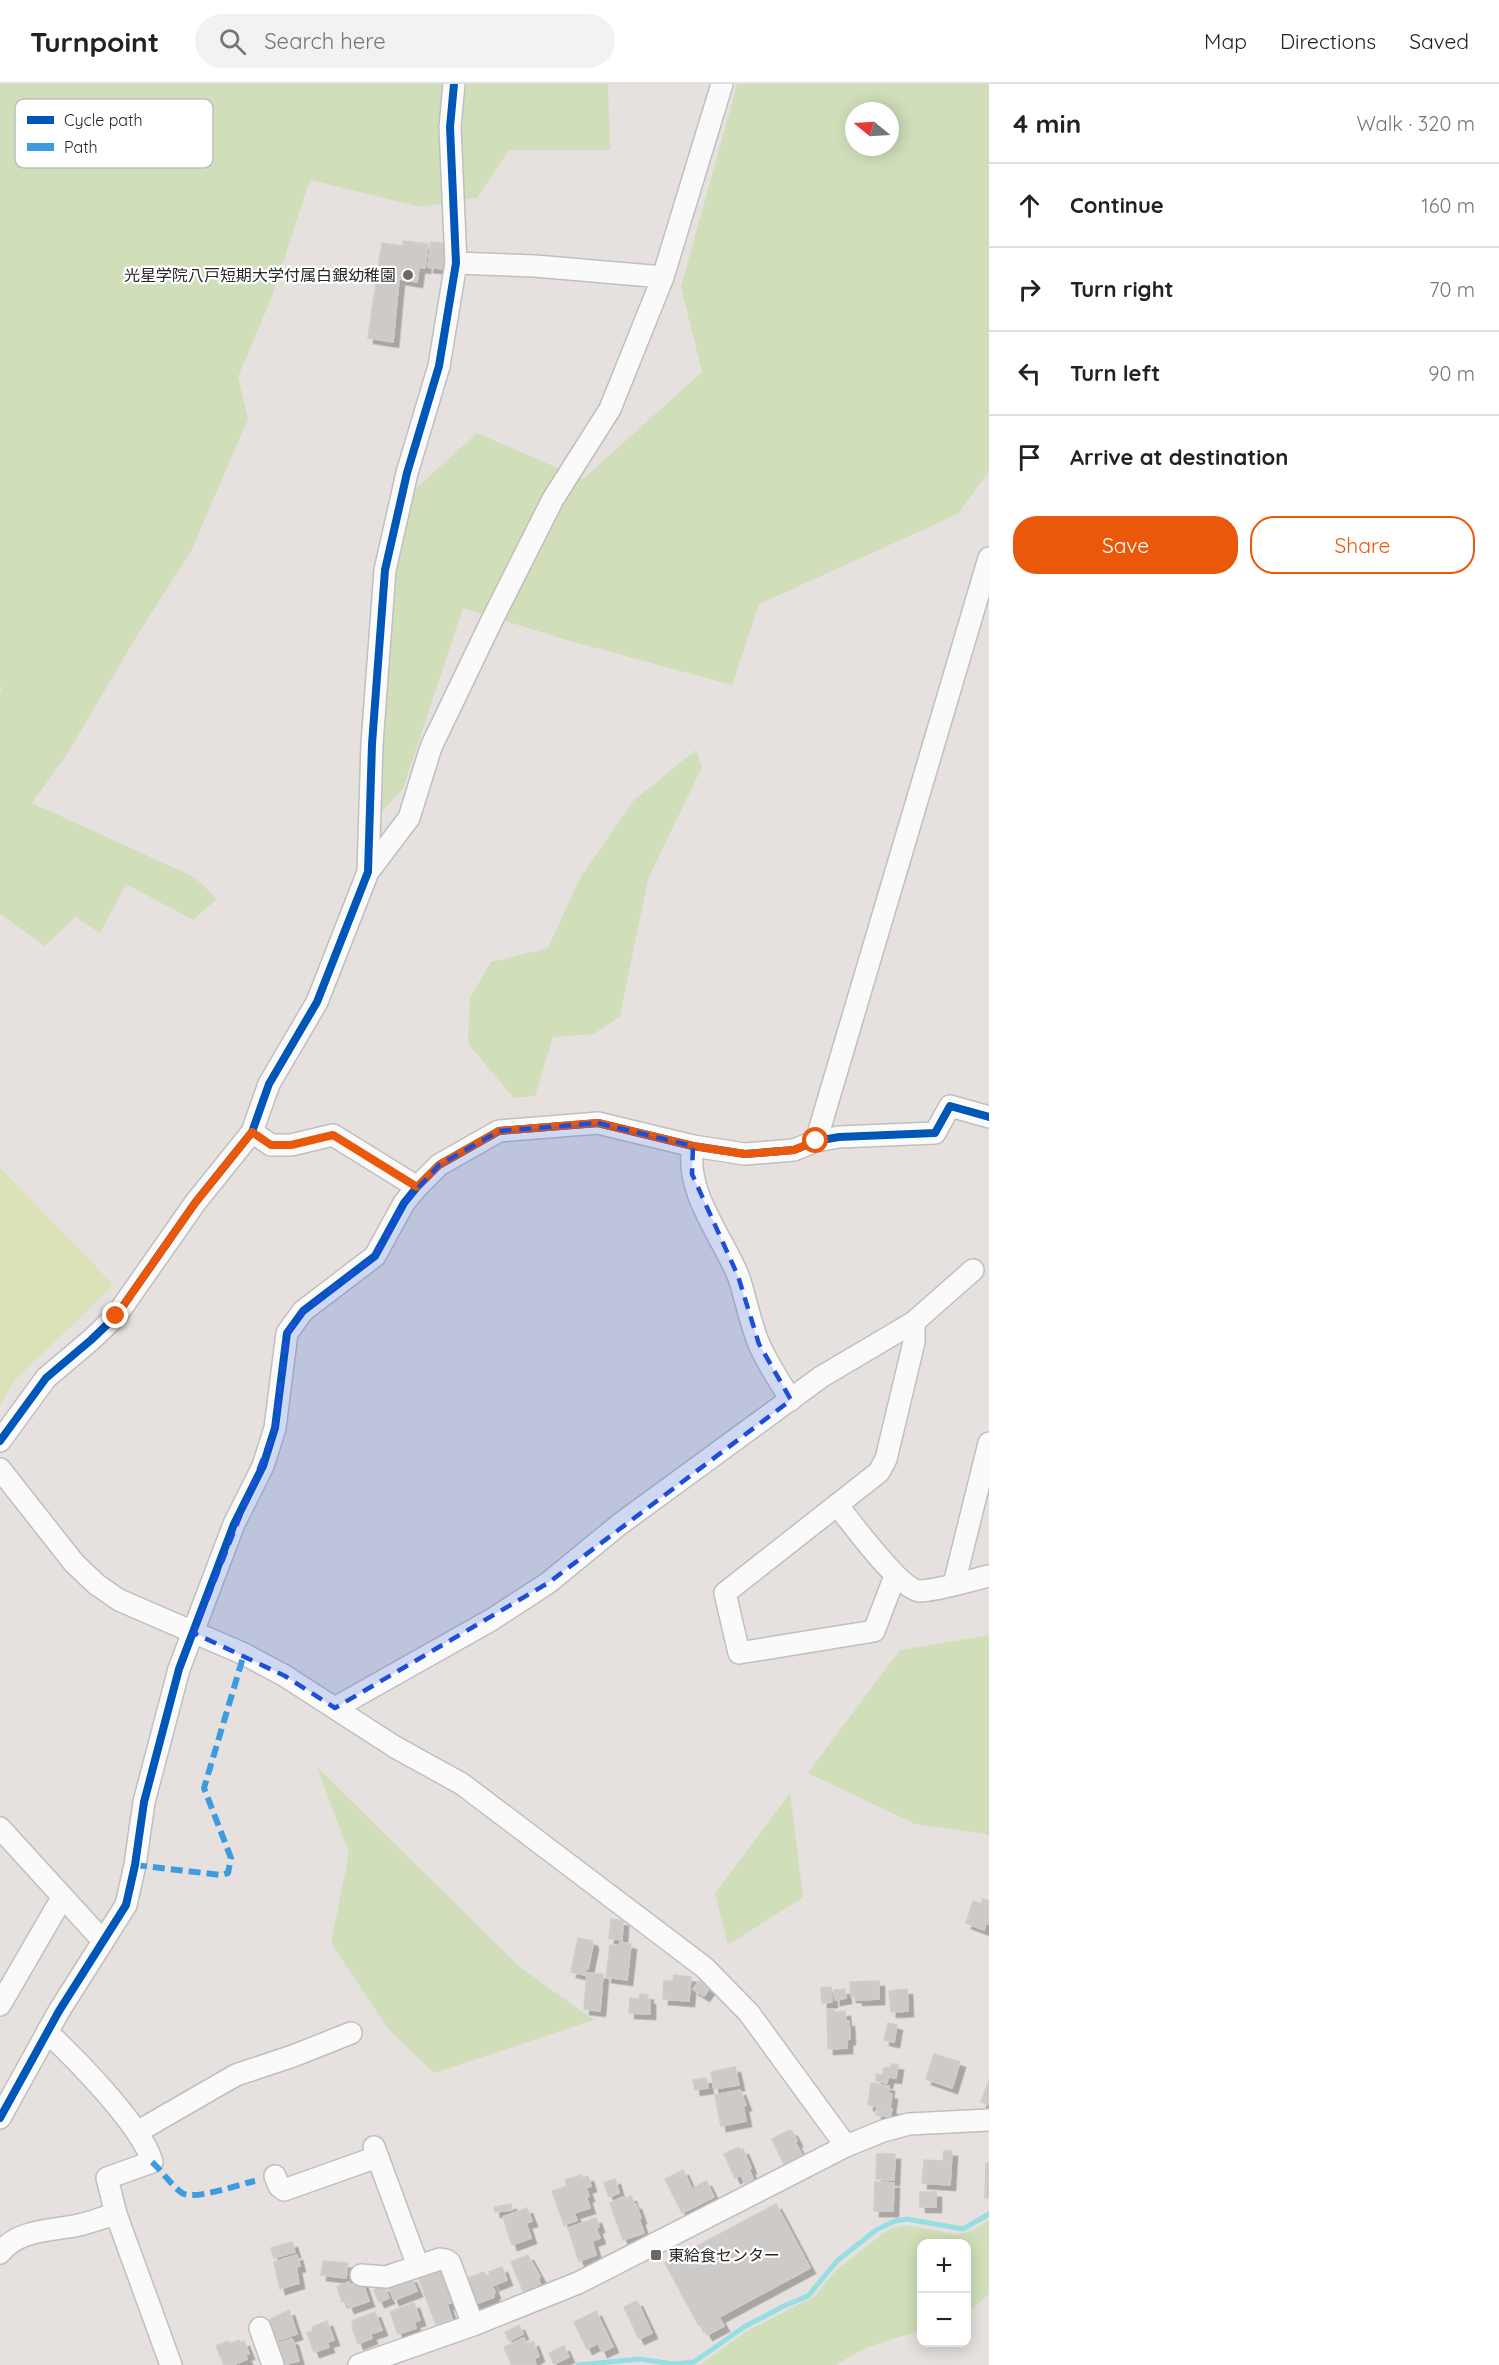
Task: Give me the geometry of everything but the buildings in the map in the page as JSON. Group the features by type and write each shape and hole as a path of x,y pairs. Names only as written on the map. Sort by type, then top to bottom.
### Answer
{"street":[{"path":"368,872 372,744 385,570 407,473 439,366 456,263 450,126 454,84"},
{"path":"0,1441 46,1378 116,1316 195,1203 252,1132 269,1084 317,1002 368,872 409,818 431,747 553,499 609,409 663,277 722,84"},
{"path":"456,263 535,266 663,277"},
{"path":"816,1141 989,558"},
{"path":"0,2118 47,2032 126,1905 135,1865 144,1802 179,1669 234,1524 263,1466 275,1428 287,1334 303,1311 375,1256 404,1203 417,1187 439,1165 499,1131 598,1123 693,1146 745,1154 794,1150 816,1141 839,1137 934,1133 950,1106 989,1117"},
{"path":"252,1132 271,1145 291,1145 333,1135 417,1187"},
{"path":"693,1146 692,1174 715,1234 738,1276 759,1344 790,1400"},
{"path":"335,1708 491,1620 548,1583 620,1524 820,1377 914,1322 973,1270"},
{"path":"895,1576 874,1631 739,1653 725,1593 879,1472 886,1459 914,1342 914,1322"},
{"path":"954,1584 988,1447"},
{"path":"0,1469 74,1563 96,1584 119,1600 244,1654 285,1676 395,1747 462,1784 704,1967 749,2013 846,2146"},
{"path":"837,1505 895,1576 908,1587 920,1591 989,1576"},
{"path":"0,1828 103,1941"},
{"path":"0,2006 62,1898"},
{"path":"47,2032 73,2058 137,2132 150,2153 152,2162 107,2178 116,2214 171,2365"},
{"path":"137,2132 236,2075 351,2033"},
{"path":"359,2365 473,2325 578,2283 846,2146 884,2131 909,2124 989,2120"},
{"path":"275,2176 279,2186 284,2190 376,2152 418,2266"},
{"path":"0,2253 8,2242 34,2232 79,2225 116,2214"},
{"path":"361,2275 386,2277 440,2259 446,2260 450,2263 473,2325"},
{"path":"260,2328 273,2365"}],"highlighted area":[{"path":"598,1123 693,1146 692,1174 738,1276 759,1344 791,1400 548,1583 335,1708 285,1676 194,1633 275,1428 287,1333 303,1311 375,1256 404,1203 439,1165 499,1131"}],"green space":[{"path":"0,84 608,84 610,150 509,150 477,198 421,207 310,180 271,299 238,377 248,419 191,551 133,642 68,753 32,803 194,877 217,899 193,920 126,884 100,933 75,917 45,946 0,914 0,691 2,689 0,687"},
{"path":"737,84 989,84 989,471 958,514 759,604 732,685 567,640 463,608 403,789 374,820 390,594 410,494 477,433 583,479 702,372 681,287"},
{"path":"696,750 702,767 648,879 620,1016 594,1034 553,1037 535,1096 514,1098 468,1044 470,998 491,962 548,948 580,878 634,800"},
{"path":"0,1168 113,1285 15,1380 0,1405"},
{"path":"989,1635 989,1838 987,1834 915,1824 808,1773 900,1650"},
{"path":"317,1767 521,1968 594,2020 434,2073 389,2030 331,1943 349,1853"},
{"path":"790,1793 803,1897 728,1945 715,1893"},
{"path":"989,2220 989,2294 971,2310 971,2239 917,2239 917,2331 865,2348 836,2365 700,2365 745,2332 815,2296 836,2270 889,2229 906,2225 958,2235 973,2230"}],"waterway":[{"path":"578,2365 639,2359 674,2364 694,2362 744,2327 808,2296 837,2261 876,2230 895,2221 907,2219 963,2229 989,2214"}],"marked path":[{"path":"135,1865 221,1875 228,1873 231,1858 204,1788 244,1654"},
{"path":"152,2162 178,2190 188,2195 206,2194 255,2181"}],"cycle path":[{"path":"0,1441 46,1378 116,1316 195,1203 252,1132 269,1084 317,1002 368,872 372,744 385,570 407,473 439,366 456,263 450,127 454,84"},
{"path":"0,2118 59,2011 126,1905 135,1865 144,1802 179,1669 234,1524 263,1466 275,1428 287,1333 303,1311 375,1256 404,1203 417,1187 439,1165 499,1131 598,1123 693,1146 745,1154 794,1150 816,1141 839,1137 935,1133 950,1106 989,1117"}],"place":[{"name":"光星学院八戸短期大学付属白銀幼稚園","path":"408,275"},
{"name":"東給食センター","path":"656,2255"}],"route":[{"path":"116,1316 195,1203 252,1132 271,1145 291,1145 333,1135 417,1187 439,1165 499,1131 598,1123 693,1146 745,1154 794,1150 816,1141"}]}
